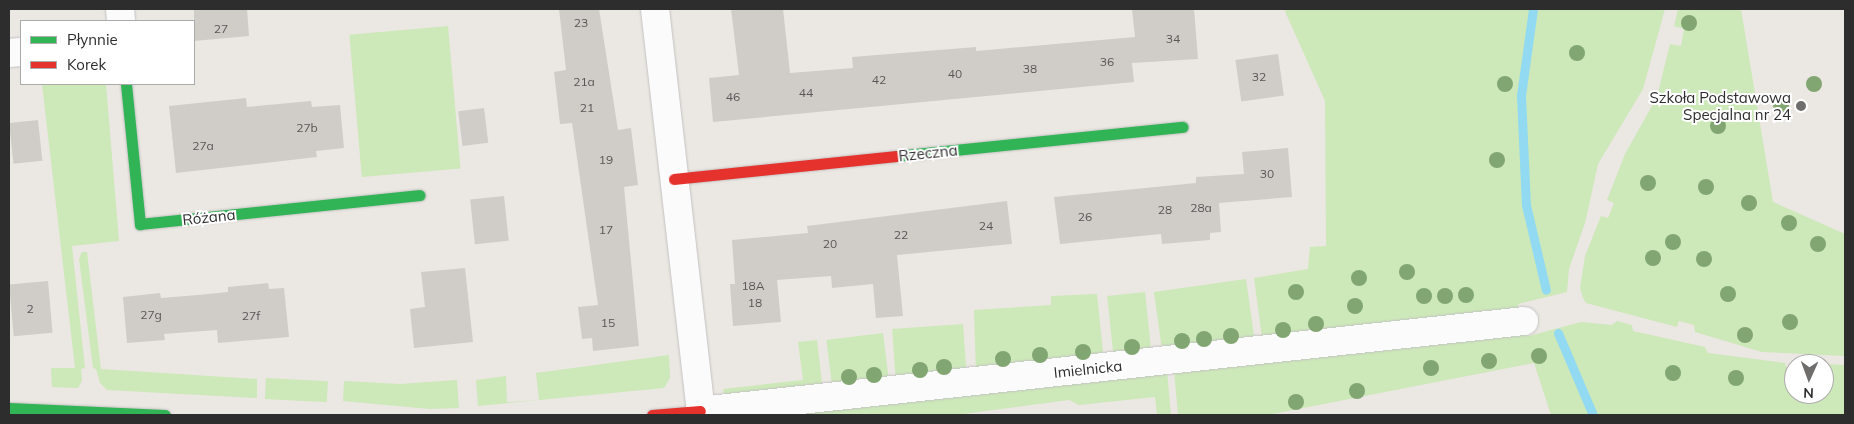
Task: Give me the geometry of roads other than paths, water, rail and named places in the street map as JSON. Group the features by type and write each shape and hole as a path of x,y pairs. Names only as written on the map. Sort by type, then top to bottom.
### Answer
{"street":[{"path":"655,9 701,413"},
{"name":"Różana","path":"126,85 140,224 419,195"},
{"name":"Rzeczna","path":"674,179 1183,127"},
{"name":"Imielnicka","path":"652,415 701,413 1524,321"},
{"path":"9,408 165,415"}],"waterway":[{"path":"1533,9 1521,96 1526,205 1546,290"},
{"path":"1558,333 1593,415"}],"place":[{"name":"Szkoła Podstawowa Specjalna nr 24","path":"1801,106"}]}
